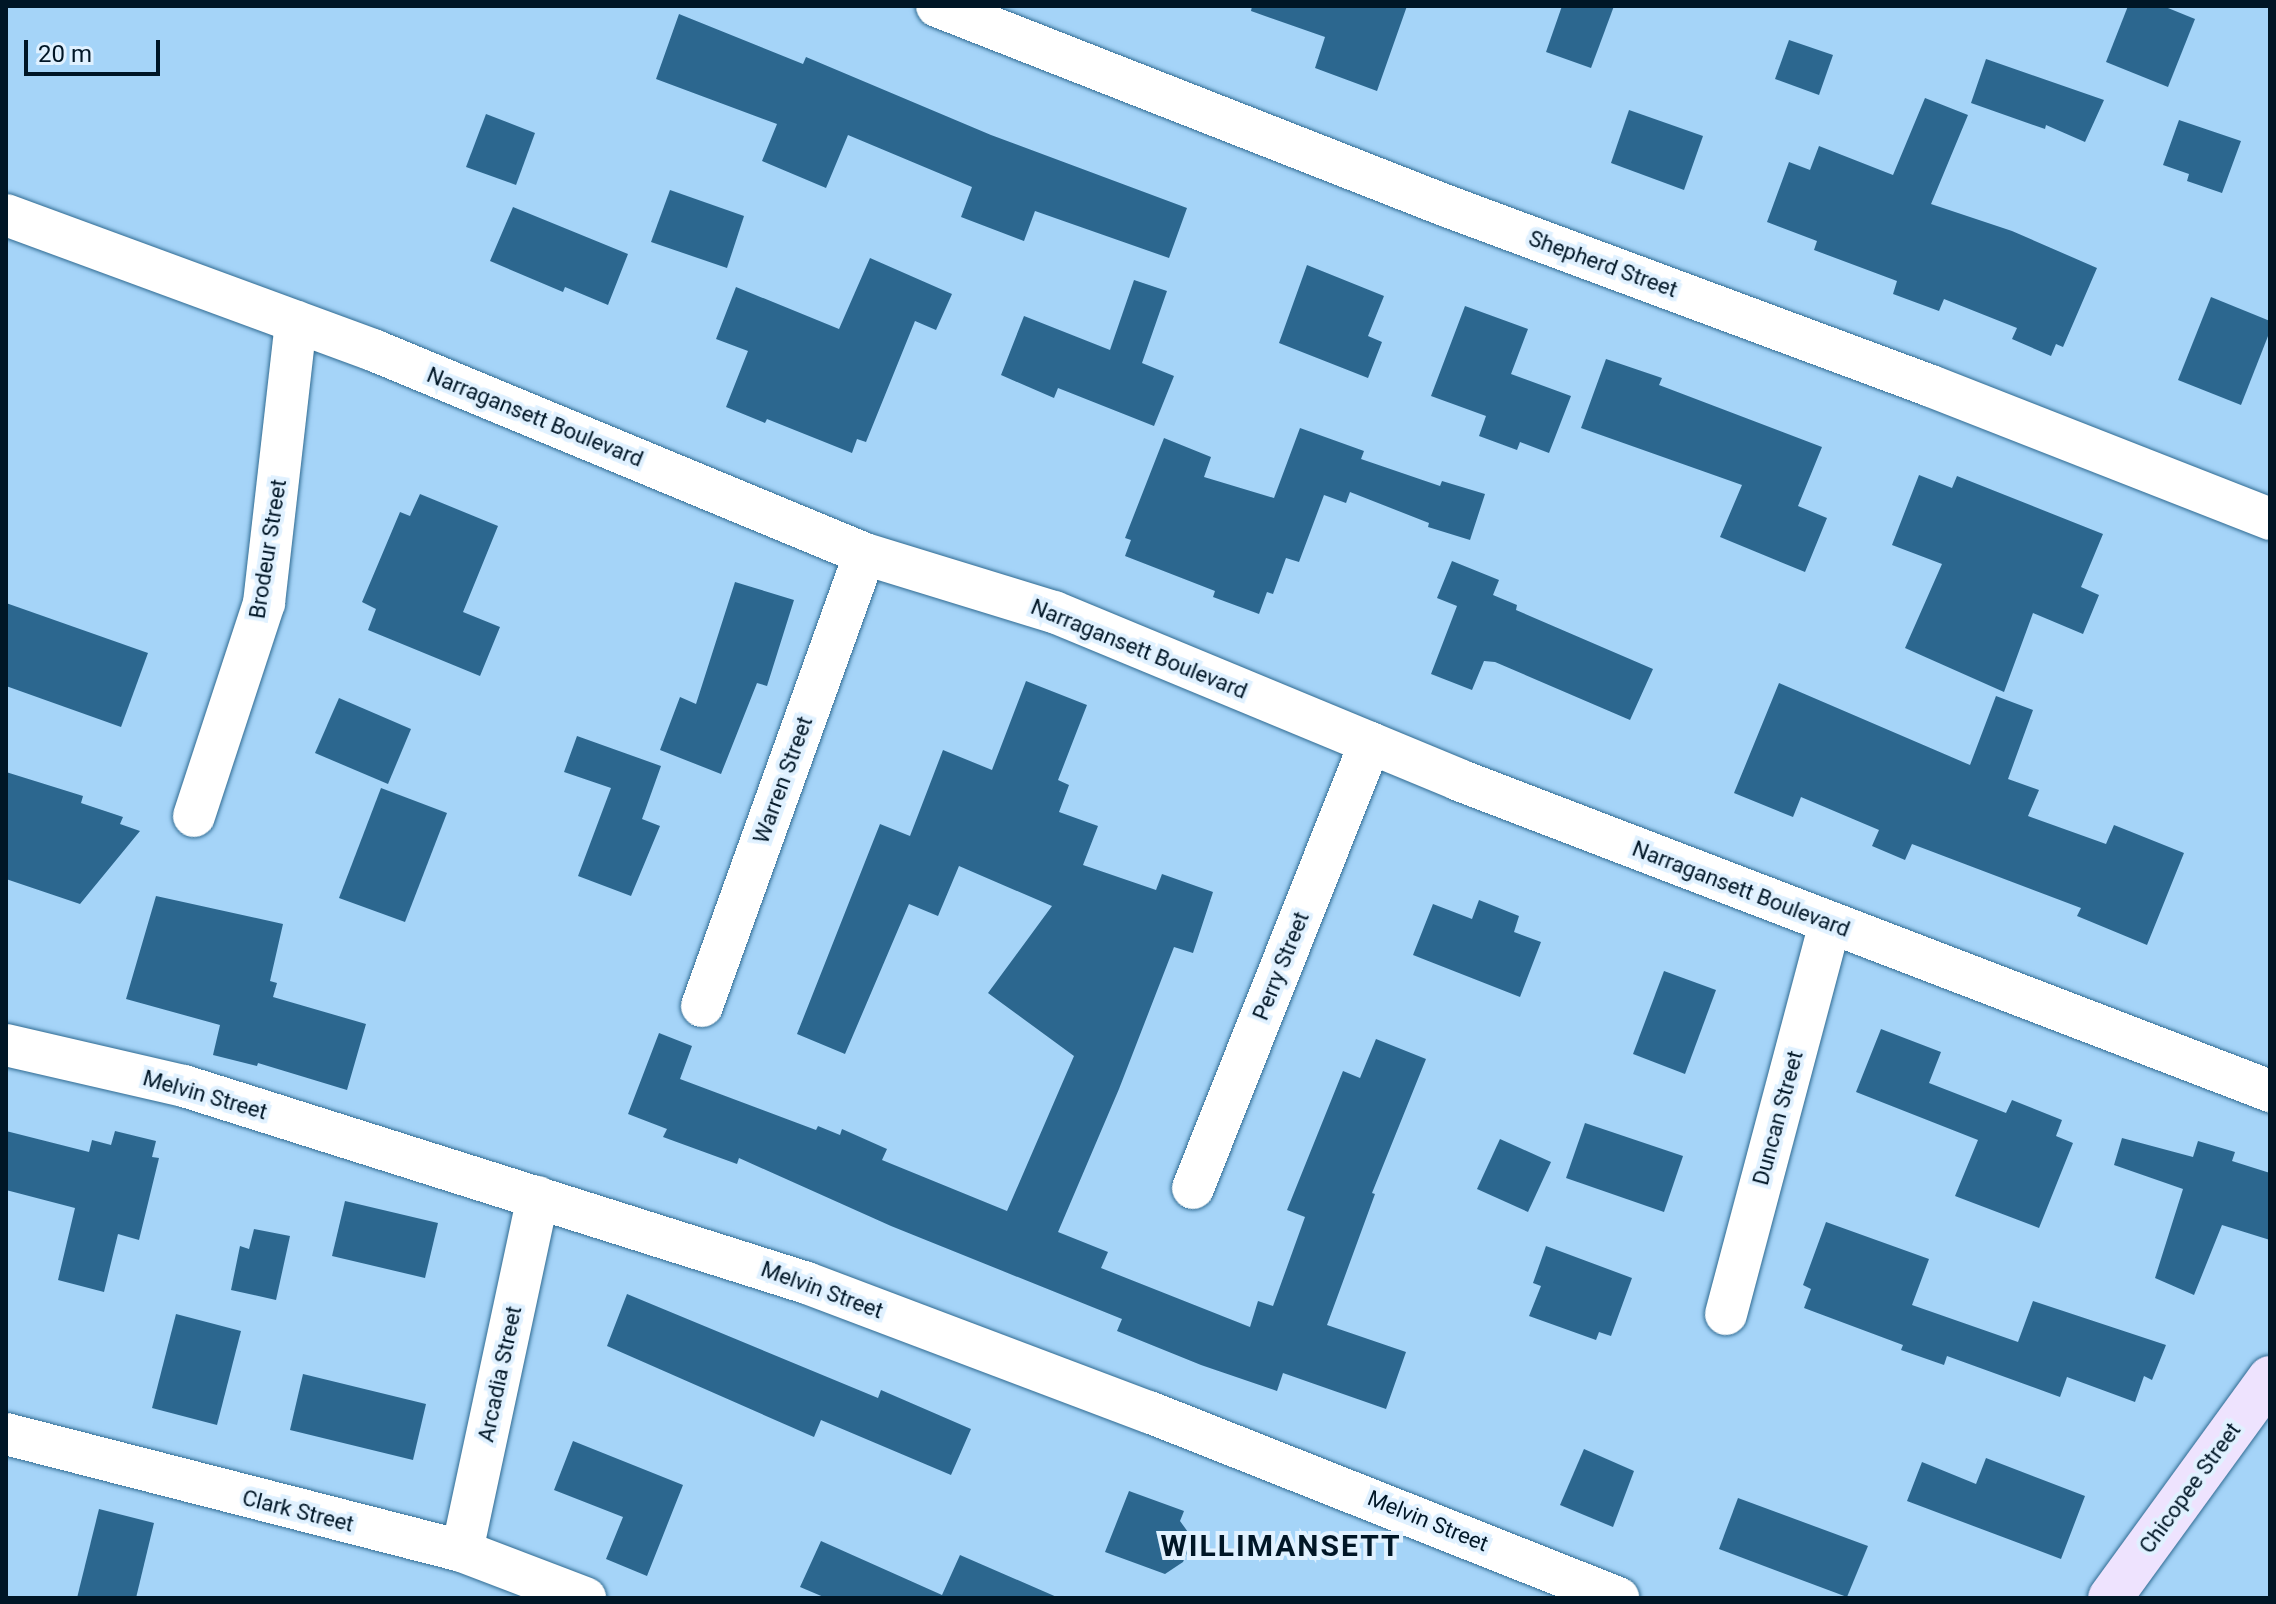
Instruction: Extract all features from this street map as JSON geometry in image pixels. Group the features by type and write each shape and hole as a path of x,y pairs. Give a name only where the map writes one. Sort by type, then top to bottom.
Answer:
{"main road":[{"name":"Chicopee Street","path":"2110,1598 2270,1378"}],"street":[{"name":"Shepherd Street","path":"937,6 1430,200 1931,386 2270,519"},
{"name":"Narragansett Boulevard","path":"6,215 296,322 865,554 1054,612 1370,743 2270,1091"},
{"name":"Brodeur Street","path":"194,816 264,603 296,322"},
{"name":"Warren Street","path":"702,1006 865,554"},
{"name":"Perry Street","path":"1193,1188 1370,743"},
{"name":"Duncan Street","path":"1726,1314 1830,923"},
{"name":"Melvin Street","path":"6,1045 184,1086 807,1283 1179,1423 1618,1598"},
{"name":"Arcadia Street","path":"462,1551 538,1197"},
{"name":"Clark Street","path":"6,1434 462,1551 585,1598"}],"building":[{"path":"1252,6 1407,6 1377,91 1315,68 1325,37 1251,11"},
{"path":"1562,6 1614,6 1591,68 1546,52"},
{"path":"2128,6 2163,6 2195,19 2168,87 2106,62"},
{"path":"679,14 803,64 806,57 991,135 1187,208 1169,258 1035,211 1024,241 961,217 972,187 848,135 826,188 762,161 777,124 656,79"},
{"path":"1789,40 1833,55 1819,95 1775,79"},
{"path":"1986,59 2104,100 2085,142 2046,125 2045,129 1971,103"},
{"path":"1925,98 1968,115 1931,204 2012,231 2097,268 2063,347 2056,344 2051,356 2012,339 2017,328 1944,299 1939,311 1893,294 1897,281 1814,250 1817,241 1767,222 1789,162 1810,170 1819,146 1893,175"},
{"path":"1629,110 1703,136 1684,190 1611,163"},
{"path":"486,114 535,133 516,185 466,167"},
{"path":"2179,120 2241,141 2222,193 2187,181 2189,174 2163,165"},
{"path":"670,190 744,216 727,268 651,242"},
{"path":"513,207 628,254 608,305 565,287 563,292 490,261"},
{"path":"870,258 952,294 936,330 915,321 866,442 857,439 852,453 767,419 765,423 726,407 748,351 716,339 736,287 839,329"},
{"path":"1307,265 1384,296 1368,336 1382,342 1368,378 1279,343"},
{"path":"1134,280 1167,291 1142,363 1174,376 1154,426 1058,388 1054,398 1001,375 1024,316 1110,350"},
{"path":"2211,297 2270,321 2270,331 2241,405 2178,380"},
{"path":"1465,306 1528,329 1511,374 1571,396 1549,453 1520,442 1517,450 1479,436 1486,416 1431,396"},
{"path":"1606,359 1662,378 1659,385 1822,447 1798,506 1827,518 1805,572 1720,537 1742,485 1581,428"},
{"path":"1300,428 1364,451 1361,459 1440,486 1442,481 1485,494 1470,540 1428,527 1429,523 1350,492 1346,503 1324,495 1299,562 1286,558 1273,594 1267,592 1259,614 1213,597 1215,591 1125,556 1131,540 1125,538 1164,438 1211,457 1204,477 1274,498"},
{"path":"1919,475 1952,488 1957,476 2103,534 2081,587 2099,595 2083,634 2033,613 2004,692 1905,648 1942,564 1892,545"},
{"path":"420,494 498,526 463,612 500,627 480,676 368,630 376,609 362,602 400,512 410,516"},
{"path":"1452,561 1499,580 1493,595 1517,605 1516,610 1653,669 1630,720 1495,662 1484,661 1472,690 1431,674 1457,606 1437,598"},
{"path":"735,582 794,600 767,686 757,683 721,774 660,750 680,697 696,704"},
{"path":"6,603 148,653 121,727 6,686"},
{"path":"1026,681 1087,705 1058,780 1069,785 1059,812 1098,826 1083,865 1156,890 1162,874 1213,892 1193,953 1174,947 1119,1089 1058,1232 1108,1252 1101,1268 1250,1327 1258,1301 1273,1306 1305,1217 1287,1210 1343,1071 1360,1078 1376,1039 1426,1059 1372,1193 1375,1194 1327,1325 1406,1352 1386,1409 1283,1373 1277,1391 1201,1365 1117,1331 1122,1319 891,1226 739,1158 737,1164 663,1137 667,1129 628,1114 659,1033 692,1046 680,1079 816,1130 818,1126 840,1135 842,1129 887,1149 882,1160 1007,1211 1074,1056 988,993 1052,906 959,866 938,916 909,904 845,1054 797,1034 880,824 910,836 943,750 992,770"},
{"path":"1779,683 1970,765 1996,696 2033,710 2008,779 2039,790 2028,816 2106,844 2114,825 2184,853 2147,945 2077,916 2081,908 1912,844 1905,860 1872,846 1879,830 1801,797 1793,817 1734,793"},
{"path":"339,698 411,729 388,784 315,753"},
{"path":"577,736 661,766 642,819 660,826 631,896 578,876 611,788 564,772"},
{"path":"6,772 83,796 81,803 123,817 120,824 140,831 80,904 6,879"},
{"path":"381,788 447,813 405,922 339,898"},
{"path":"156,896 283,924 270,981 277,983 273,997 366,1024 347,1090 258,1063 257,1066 213,1055 220,1025 126,999"},
{"path":"1479,900 1519,916 1514,932 1541,942 1520,997 1413,955 1433,904 1472,919"},
{"path":"1664,971 1716,990 1685,1074 1633,1054"},
{"path":"1881,1029 1941,1052 1929,1083 2006,1113 2012,1100 2062,1120 2056,1136 2073,1143 2039,1228 1955,1196 1978,1140 1856,1092"},
{"path":"1585,1123 1683,1156 1664,1212 1566,1178"},
{"path":"6,1131 89,1152 92,1140 111,1145 115,1131 156,1141 152,1157 159,1158 139,1240 118,1234 104,1292 58,1280 75,1208 6,1190"},
{"path":"2122,1138 2193,1157 2198,1141 2235,1152 2232,1161 2270,1173 2270,1240 2222,1225 2194,1295 2155,1278 2183,1189 2114,1165"},
{"path":"1500,1139 1551,1162 1528,1212 1477,1189"},
{"path":"345,1201 438,1223 425,1278 332,1256"},
{"path":"1826,1222 1929,1259 1912,1305 2018,1342 2033,1301 2166,1345 2152,1380 2144,1376 2135,1402 2067,1377 2060,1397 1947,1356 1944,1365 1901,1350 1903,1345 1804,1308 1811,1289 1803,1285"},
{"path":"254,1229 290,1236 276,1300 231,1290 240,1246 249,1249"},
{"path":"1546,1246 1632,1278 1611,1336 1599,1332 1596,1340 1529,1316 1541,1286 1533,1283"},
{"path":"627,1294 878,1398 881,1390 971,1429 951,1475 821,1420 814,1437 607,1346"},
{"path":"176,1314 241,1331 217,1425 152,1408"},
{"path":"303,1374 426,1404 413,1460 290,1430"},
{"path":"573,1441 683,1485 647,1576 606,1559 623,1517 554,1490"},
{"path":"1584,1449 1634,1471 1613,1527 1560,1505"},
{"path":"1986,1458 2085,1496 2061,1559 1907,1501 1922,1462 1976,1484"},
{"path":"1129,1491 1184,1511 1180,1521 1193,1539 1183,1562 1165,1574 1105,1552"},
{"path":"1738,1498 1868,1546 1847,1597 1719,1549"},
{"path":"99,1509 154,1523 136,1598 77,1598"},
{"path":"821,1541 942,1595 960,1555 1059,1598 826,1598 800,1587"}],"district":[{"name":"WILLIMANSETT","path":"1281,1546"}]}
